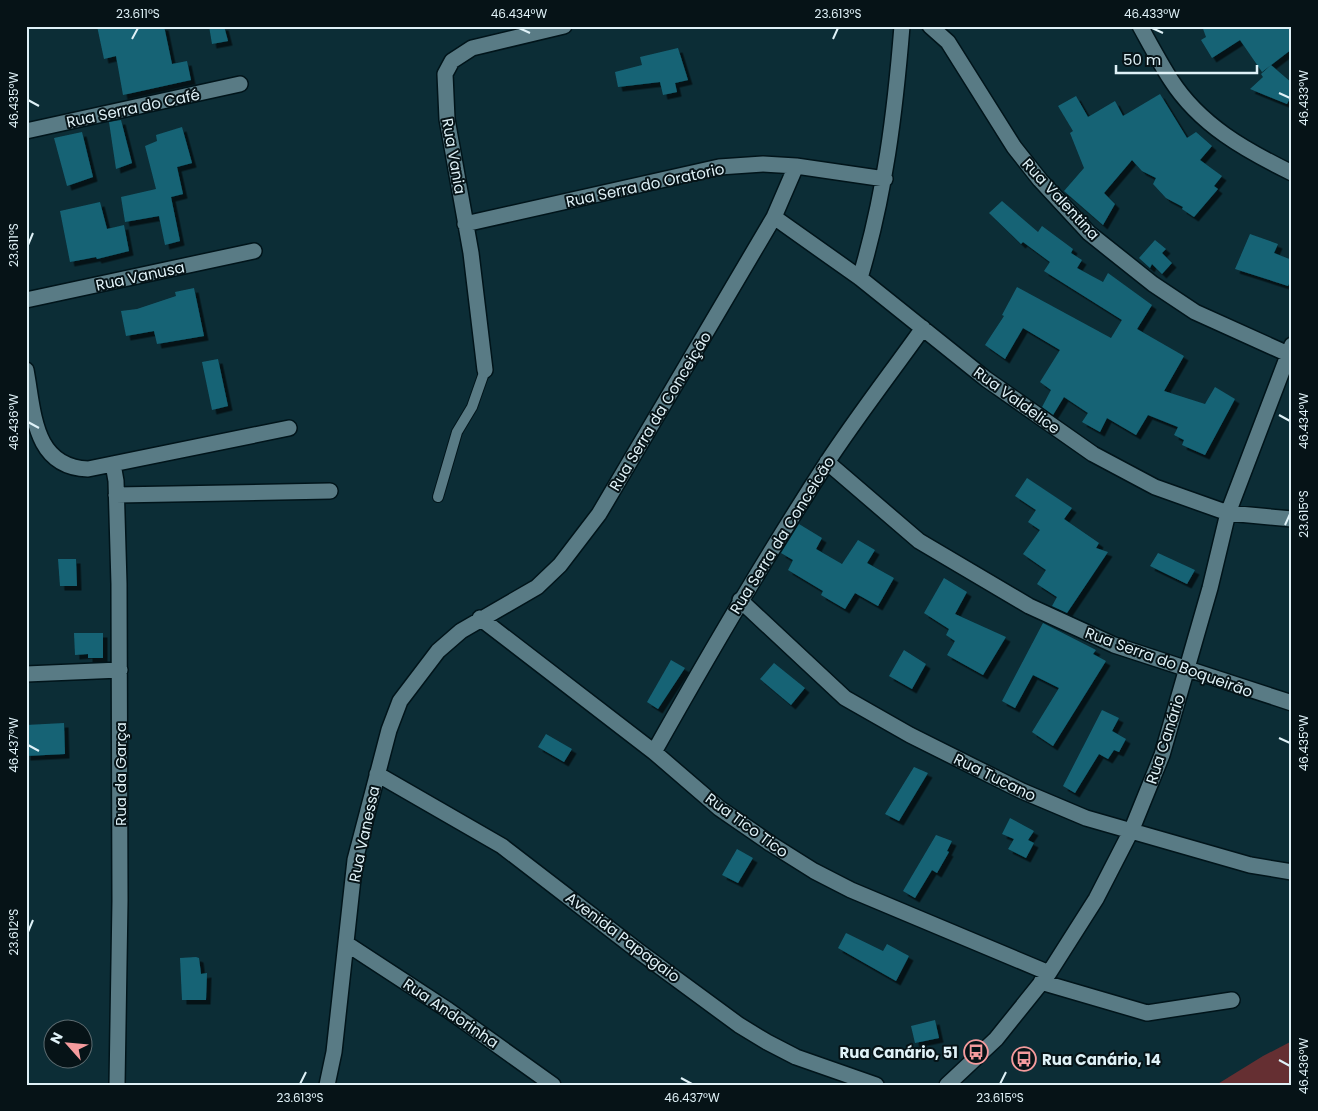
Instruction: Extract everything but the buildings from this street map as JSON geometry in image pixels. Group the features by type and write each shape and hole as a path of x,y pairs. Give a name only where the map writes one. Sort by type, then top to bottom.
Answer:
{"street":[{"name":"Rua Vania","path":"485,370 465,224 447,119 445,74 452,61 472,48 564,26"},
{"path":"860,278 874,230 885,179 902,26"},
{"name":"Rua Valentina","path":"930,26 948,42 1014,147 1040,180 1089,233 1153,284 1195,312 1290,350"},
{"path":"1140,26 1171,81 1208,123 1242,148 1292,173"},
{"name":"Rua Serra do Café","path":"26,131 240,84"},
{"name":"Rua Serra do Oratorio","path":"465,224 719,167 763,164 796,166 885,179"},
{"name":"Rua Serra da Conceição","path":"480,618 537,587 560,565 598,514 774,217 796,166"},
{"name":"Rua Valdelice","path":"774,217 860,278 1035,415 1093,454 1155,487 1228,513 1292,519"},
{"name":"Rua Vanusa","path":"26,300 254,251"},
{"name":"Rua Serra da Conceicão","path":"654,752 740,600 827,462 923,328"},
{"name":"Rua Canário","path":"947,1085 996,1039 1045,978 1096,899 1132,829 1162,755 1188,670 1228,513 1290,350"},
{"path":"26,370 38,433 44,447 65,464 77,468 88,469 289,428"},
{"name":"Rua Serra do Boqueirão","path":"827,462 919,541 974,576 1029,606 1114,645 1292,703"},
{"name":"Rua da Garça","path":"112,464 116,496 120,670 120,900 117,1085"},
{"path":"116,496 330,492"},
{"name":"Rua Tucano","path":"740,600 845,698 910,735 1022,791 1086,818 1132,829 1250,865 1292,872"},
{"name":"Rua Tico Tico","path":"480,618 654,752 719,808 814,871 851,890 1045,978 1147,1013 1232,1000"},
{"name":"Rua Vanessa","path":"328,1085 334,1052 347,944 355,860 389,730 400,701 438,652 461,631 480,618"},
{"path":"26,674 120,670"},
{"name":"Avenida Papagaio","path":"377,774 502,846 637,950 767,1042 796,1057 876,1085"},
{"name":"Rua Andorinha","path":"347,944 448,1010 553,1085"}],"lane":[{"path":"438,497 454,440 472,407 485,370"}],"shaded area":[{"path":"1292,1041 1292,1085 1216,1085 1263,1056"}],"place":[{"name":"Rua Canário, 51","path":"976,1052"},
{"name":"Rua Canário, 14","path":"1024,1059"}]}
